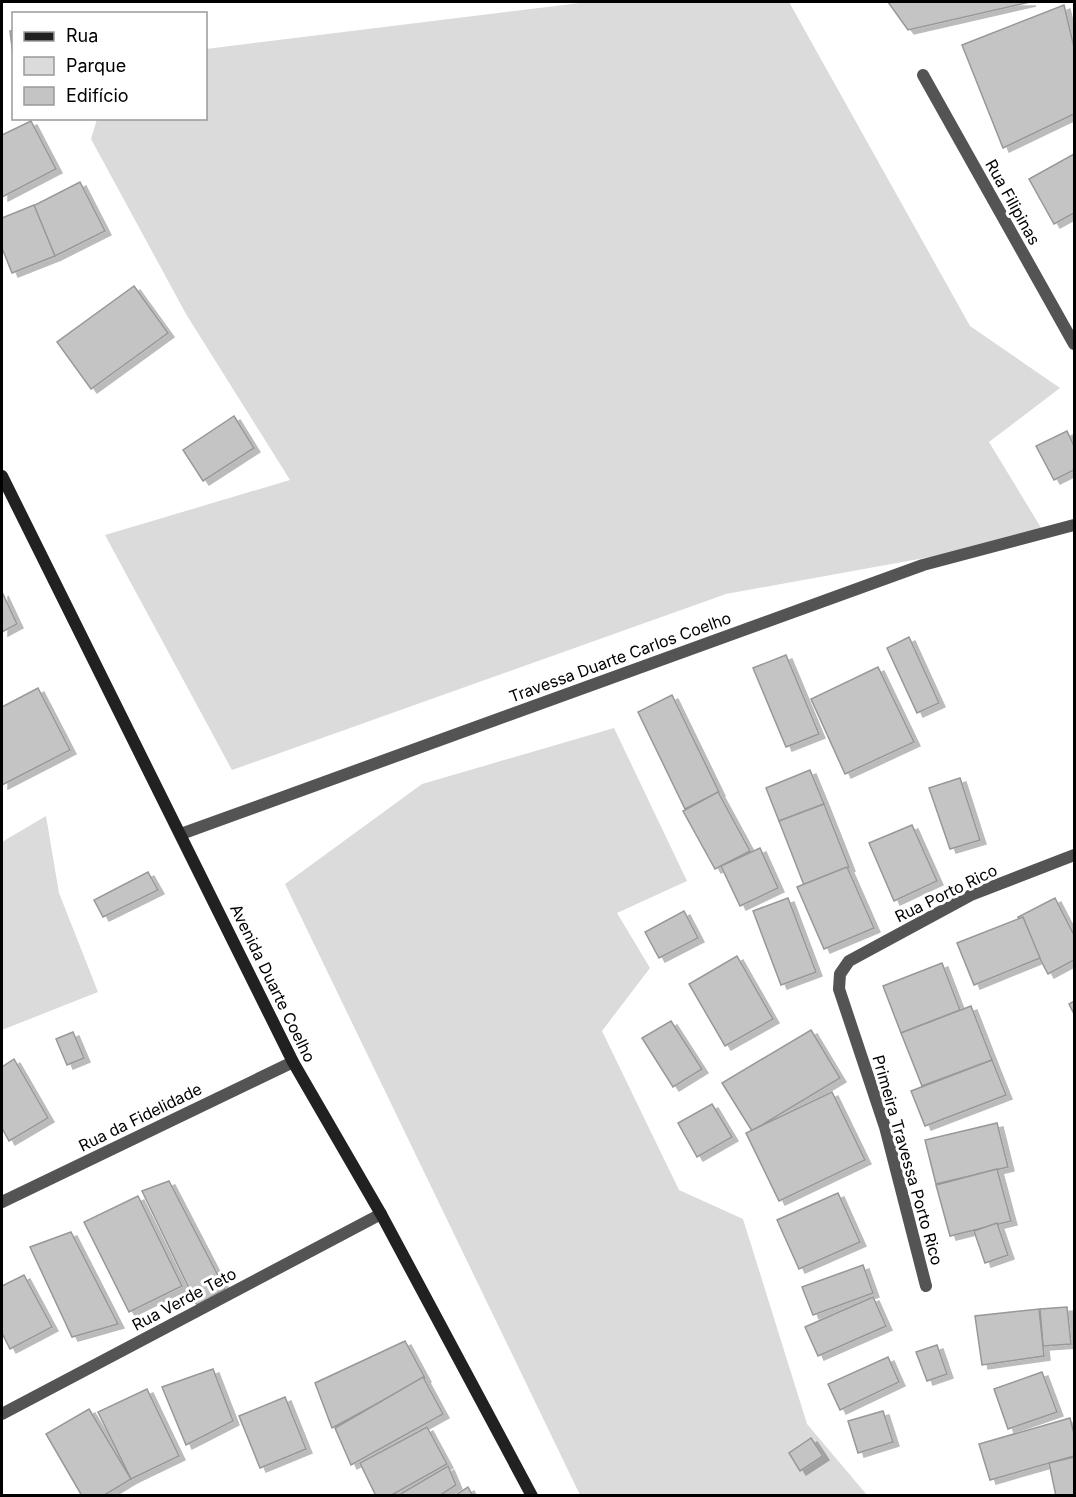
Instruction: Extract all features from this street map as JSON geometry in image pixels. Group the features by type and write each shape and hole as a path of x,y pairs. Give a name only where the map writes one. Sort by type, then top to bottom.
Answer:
{"main road":[{"name":"Avenida Duarte Coelho","path":"2,476 293,1062 381,1214 532,1496"}],"street":[{"name":"Rua Filipinas","path":"923,75 1074,345"},
{"name":"Travessa Duarte Carlos Coelho","path":"181,834 923,565 1074,525"},
{"name":"Rua Porto Rico","path":"840,974 849,961 971,895 1074,855"},
{"name":"Primeira Travessa Porto Rico","path":"840,974 839,989 885,1127 926,1286"},
{"name":"Rua da Fidelidade","path":"2,1202 293,1062"},
{"name":"Rua Verde Teto","path":"2,1414 381,1214"}],"green space":[{"path":"588,2 789,2 970,326 1060,388 989,442 1046,536 726,594 232,770 105,535 290,480 186,314 91,139 97,120 207,120 207,49"},
{"path":"614,728 687,881 617,913 650,968 602,1031 679,1190 743,1219 807,1424 867,1495 580,1495 285,884 422,784"},
{"path":"46,816 59,893 98,992 2,1030 2,842"}],"building":[{"path":"888,2 1030,2 908,30"},
{"path":"1064,5 1074,47 1074,114 1003,148 962,45"},
{"path":"31,121 56,169 2,197 2,135"},
{"path":"1074,154 1074,213 1054,224 1029,179"},
{"path":"80,182 105,231 55,256 31,207"},
{"path":"34,205 55,256 12,273 2,248 2,218"},
{"path":"134,286 168,333 91,389 57,342"},
{"path":"234,416 254,448 203,481 183,450"},
{"path":"1067,431 1074,446 1074,470 1054,480 1036,446"},
{"path":"2,592 17,624 2,632"},
{"path":"909,637 939,703 917,713 887,648"},
{"path":"786,655 819,734 786,747 753,668"},
{"path":"878,667 914,742 845,774 811,699"},
{"path":"38,688 70,750 2,785 2,707"},
{"path":"672,695 719,792 685,809 638,712"},
{"path":"810,770 824,804 779,821 766,788"},
{"path":"960,778 980,840 950,849 929,788"},
{"path":"718,792 750,851 715,869 683,811"},
{"path":"824,804 849,867 804,885 779,821"},
{"path":"912,825 937,881 894,901 869,843"},
{"path":"760,848 778,888 740,906 721,866"},
{"path":"847,867 874,928 824,949 797,887"},
{"path":"148,872 158,890 103,917 94,900"},
{"path":"788,898 816,972 781,985 753,911"},
{"path":"1055,898 1074,935 1074,960 1048,974 1018,917"},
{"path":"684,911 698,938 659,958 645,932"},
{"path":"1023,917 1040,958 974,985 957,943"},
{"path":"737,956 773,1019 725,1046 689,984"},
{"path":"942,963 960,1010 901,1033 883,986"},
{"path":"1074,1001 1074,1014 1069,1004"},
{"path":"971,1006 992,1060 922,1086 901,1033"},
{"path":"671,1021 702,1069 673,1087 642,1038"},
{"path":"811,1030 840,1078 752,1131 722,1083"},
{"path":"73,1032 84,1058 67,1065 56,1039"},
{"path":"14,1059 48,1118 9,1141 2,1128 2,1067"},
{"path":"992,1060 1006,1095 925,1126 911,1091"},
{"path":"832,1092 865,1160 779,1201 746,1133"},
{"path":"712,1104 732,1137 697,1157 678,1123"},
{"path":"997,1123 1008,1167 936,1184 925,1140"},
{"path":"997,1169 1011,1221 950,1236 936,1185"},
{"path":"169,1181 225,1289 197,1305 142,1191"},
{"path":"838,1193 860,1242 799,1269 777,1220"},
{"path":"138,1196 182,1286 129,1312 84,1222"},
{"path":"997,1223 1008,1255 985,1263 974,1231"},
{"path":"71,1232 118,1324 72,1337 30,1247"},
{"path":"863,1265 873,1293 813,1315 802,1287"},
{"path":"24,1275 52,1327 10,1349 2,1333 2,1286"},
{"path":"873,1297 886,1326 818,1356 805,1327"},
{"path":"1067,1307 1071,1344 1043,1346 1040,1309"},
{"path":"1039,1309 1044,1356 982,1365 975,1316"},
{"path":"405,1341 425,1378 332,1428 315,1383"},
{"path":"937,1345 947,1374 927,1381 916,1352"},
{"path":"888,1357 899,1382 840,1410 828,1384"},
{"path":"213,1369 233,1421 186,1445 162,1387"},
{"path":"1042,1372 1057,1412 1008,1429 994,1389"},
{"path":"423,1377 443,1414 351,1465 335,1428"},
{"path":"147,1389 179,1456 131,1479 98,1412"},
{"path":"285,1397 306,1449 260,1468 239,1416"},
{"path":"89,1409 131,1479 103,1496 82,1496 46,1434"},
{"path":"883,1411 893,1442 858,1453 848,1421"},
{"path":"1070,1418 1074,1434 1074,1456 990,1480 979,1444"},
{"path":"427,1427 447,1464 390,1496 376,1496 360,1463"},
{"path":"811,1438 823,1456 800,1471 789,1453"},
{"path":"1074,1457 1074,1496 1056,1496 1049,1463"},
{"path":"448,1466 456,1485 439,1496 397,1496"},
{"path":"468,1487 473,1496 454,1496"}]}
